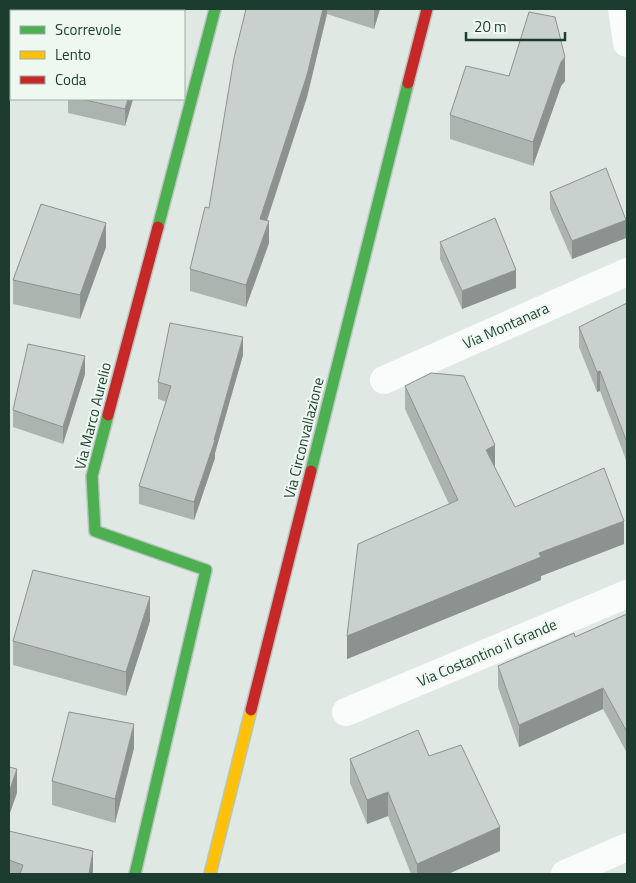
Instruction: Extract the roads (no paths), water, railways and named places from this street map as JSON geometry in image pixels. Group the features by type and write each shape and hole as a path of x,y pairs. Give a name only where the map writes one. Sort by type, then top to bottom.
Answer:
{"street":[{"name":"Via Marco Aurelio","path":"135,874 206,570 95,531 92,476 215,9"},
{"name":"Via Circonvallazione","path":"210,874 427,9"},
{"path":"622,9 627,43"},
{"name":"Via Montanara","path":"384,380 627,272"},
{"name":"Via Costantino il Grande","path":"346,712 627,594"},
{"path":"565,874 627,847"}]}
